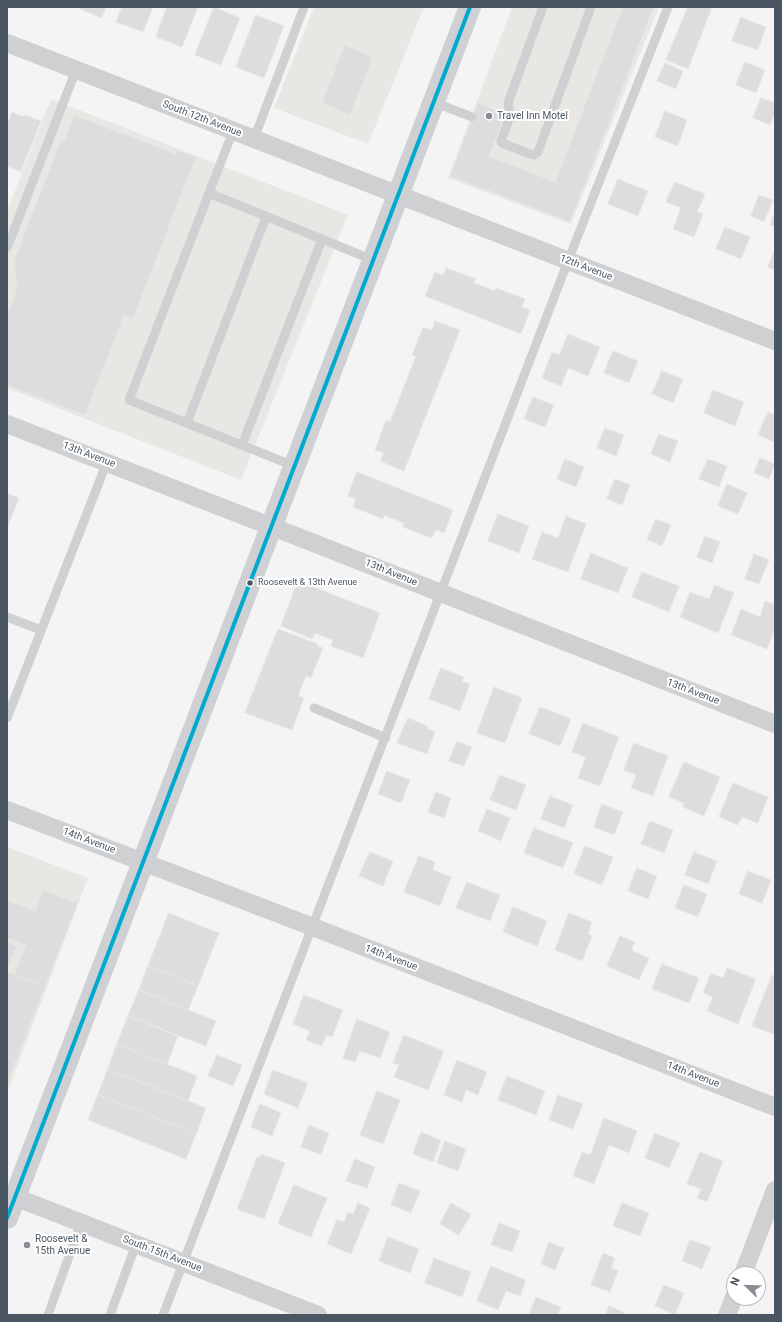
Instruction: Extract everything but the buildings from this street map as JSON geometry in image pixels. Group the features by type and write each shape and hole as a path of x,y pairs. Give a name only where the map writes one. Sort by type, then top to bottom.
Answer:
{"main road":[{"path":"7,1218 11,1195 143,862 470,7"}],"street":[{"name":"South 12th Avenue","path":"7,43 398,195"},
{"name":"12th Avenue","path":"398,195 775,341"},
{"name":"13th Avenue","path":"7,424 272,526 775,724"},
{"name":"14th Avenue","path":"7,810 313,927 775,1107"},
{"path":"746,1266 775,1190"},
{"name":"South 15th Avenue","path":"11,1195 318,1315"}],"lane":[{"path":"254,139 304,7"},
{"path":"543,7 508,103 510,117 502,128 501,137 502,143 534,155 538,152 591,7"},
{"path":"163,1315 386,738 568,261 668,7"},
{"path":"7,248 76,70"},
{"path":"433,102 472,117"},
{"path":"233,131 129,400 294,466"},
{"path":"209,193 373,260"},
{"path":"187,423 266,216"},
{"path":"242,445 322,239"},
{"path":"7,718 107,462"},
{"path":"7,617 42,630"},
{"path":"314,708 386,738"},
{"path":"48,1315 81,1222"},
{"path":"110,1315 136,1244"}],"shaded area":[{"path":"314,7 424,7 368,144 274,108"},
{"path":"512,7 659,7 571,224 448,178"},
{"path":"51,99 348,215 241,480 7,388 7,211"},
{"path":"7,847 88,878 7,1093"}],"transit line":[{"path":"7,1218 470,7"}],"place":[{"name":"Travel Inn Motel","path":"489,116"},
{"name":"Roosevelt & 13th Avenue","path":"250,583"},
{"name":"Roosevelt & 15th Avenue","path":"27,1245"}]}
